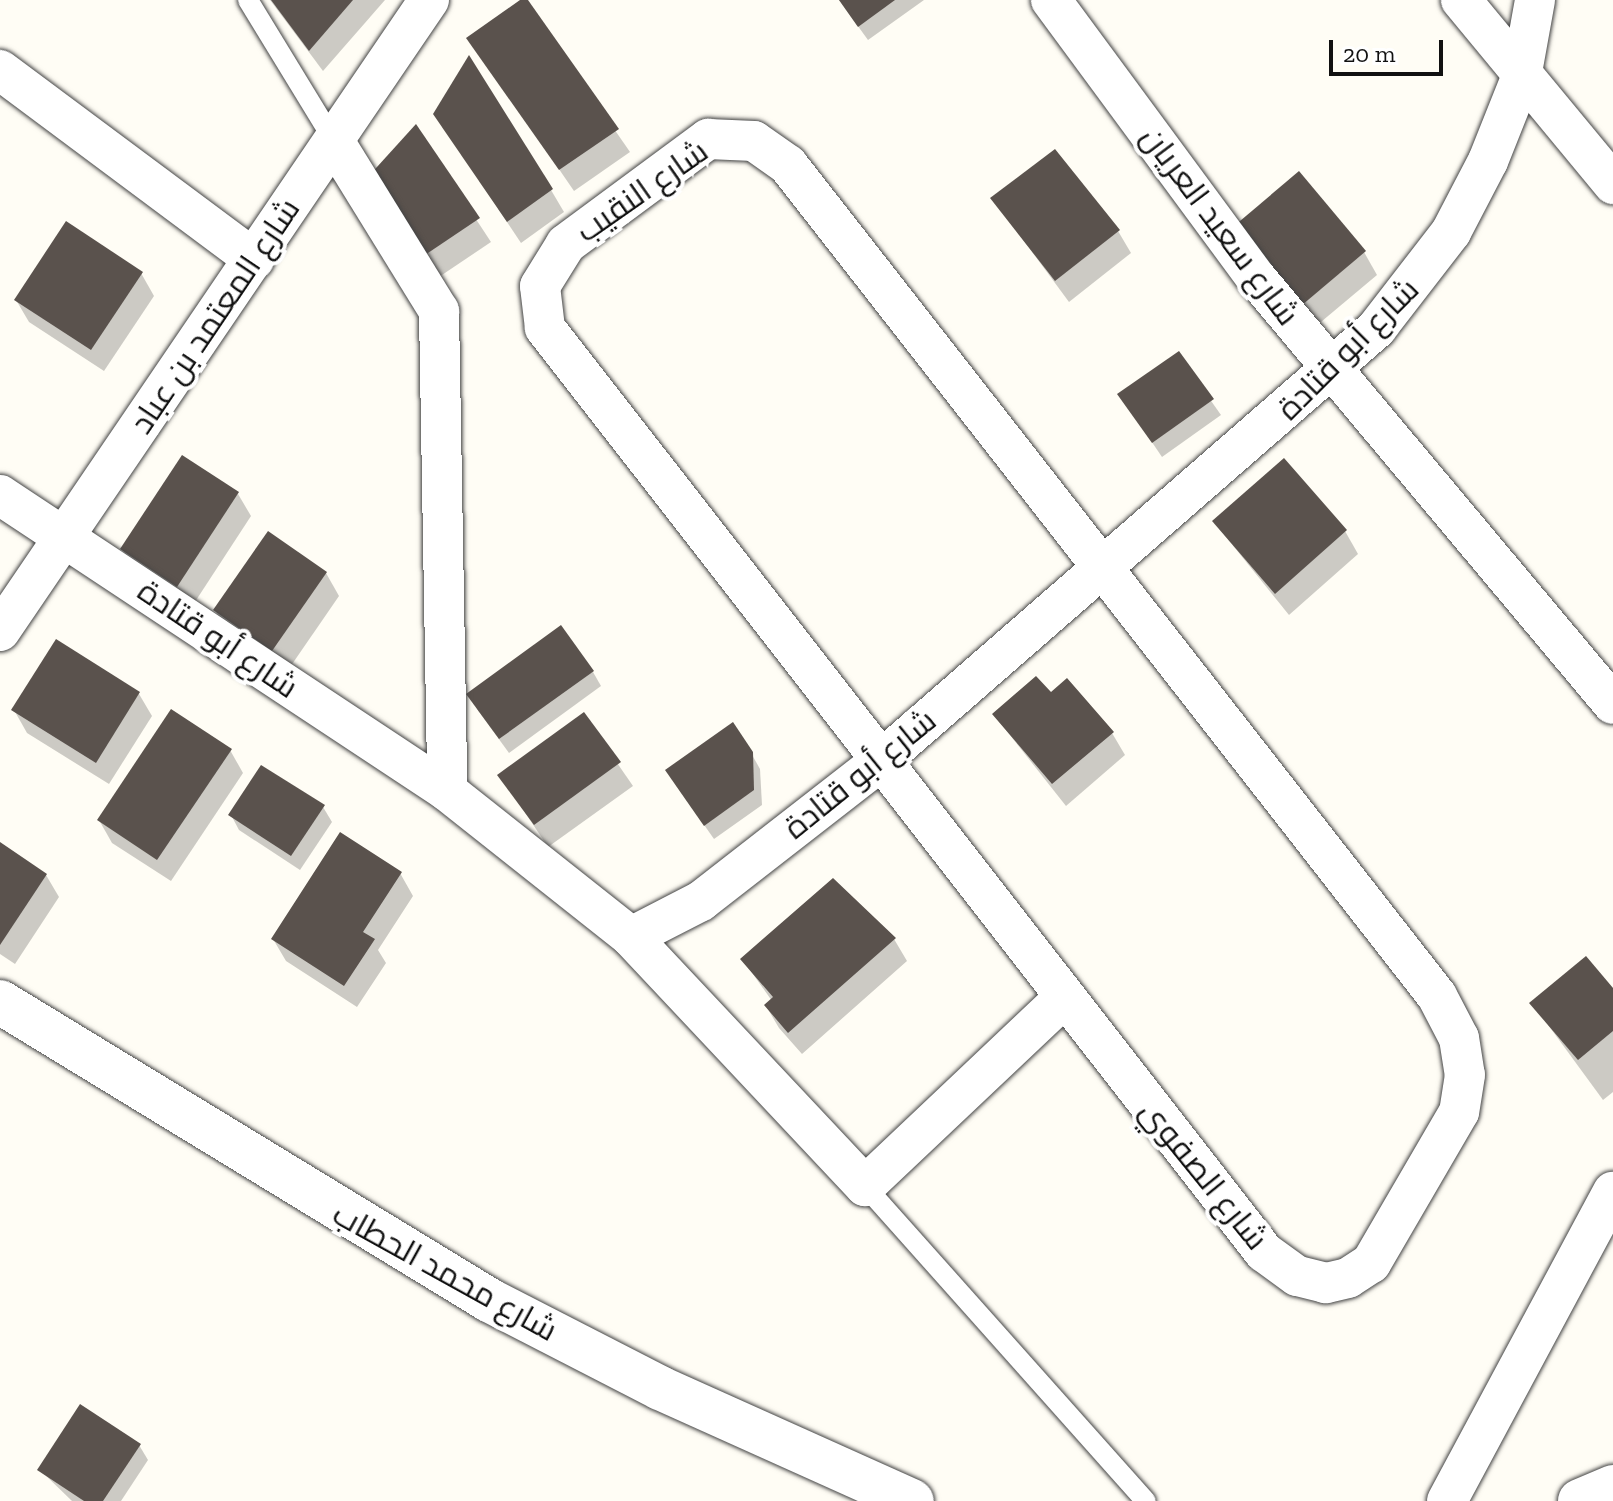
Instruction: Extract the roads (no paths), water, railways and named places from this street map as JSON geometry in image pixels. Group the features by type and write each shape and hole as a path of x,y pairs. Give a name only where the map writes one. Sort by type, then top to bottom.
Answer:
{"street":[{"name":"شارع المعتمد بن عباد","path":"0,631 429,0"},
{"name":"شارع سعيد العريان","path":"1051,0 1333,372 1613,704"},
{"path":"1461,0 1521,78 1613,184"},
{"name":"شارع أبو قتادة","path":"0,495 447,791 631,937 701,901 878,763 1333,372 1451,232 1521,78 1535,0"},
{"path":"0,70 254,259"},
{"name":"شارع النقيب","path":"878,763 545,328 540,286 566,244 708,139 754,141 788,165 1104,571"},
{"path":"334,141 439,311 447,791"},
{"name":"شارع الصفوي","path":"878,763 1264,1252 1297,1276 1326,1283 1371,1263 1459,1112 1465,1075 1459,1038 1437,996 1104,571"},
{"path":"631,937 865,1186 1063,999"},
{"name":"شارع محمد الحطاب","path":"0,1002 489,1300 673,1395 912,1501"},
{"path":"1447,1501 1613,1192"},
{"path":"1580,1501 1613,1487"}],"lane":[{"path":"248,0 334,141"},
{"path":"865,1186 1146,1501"}]}
